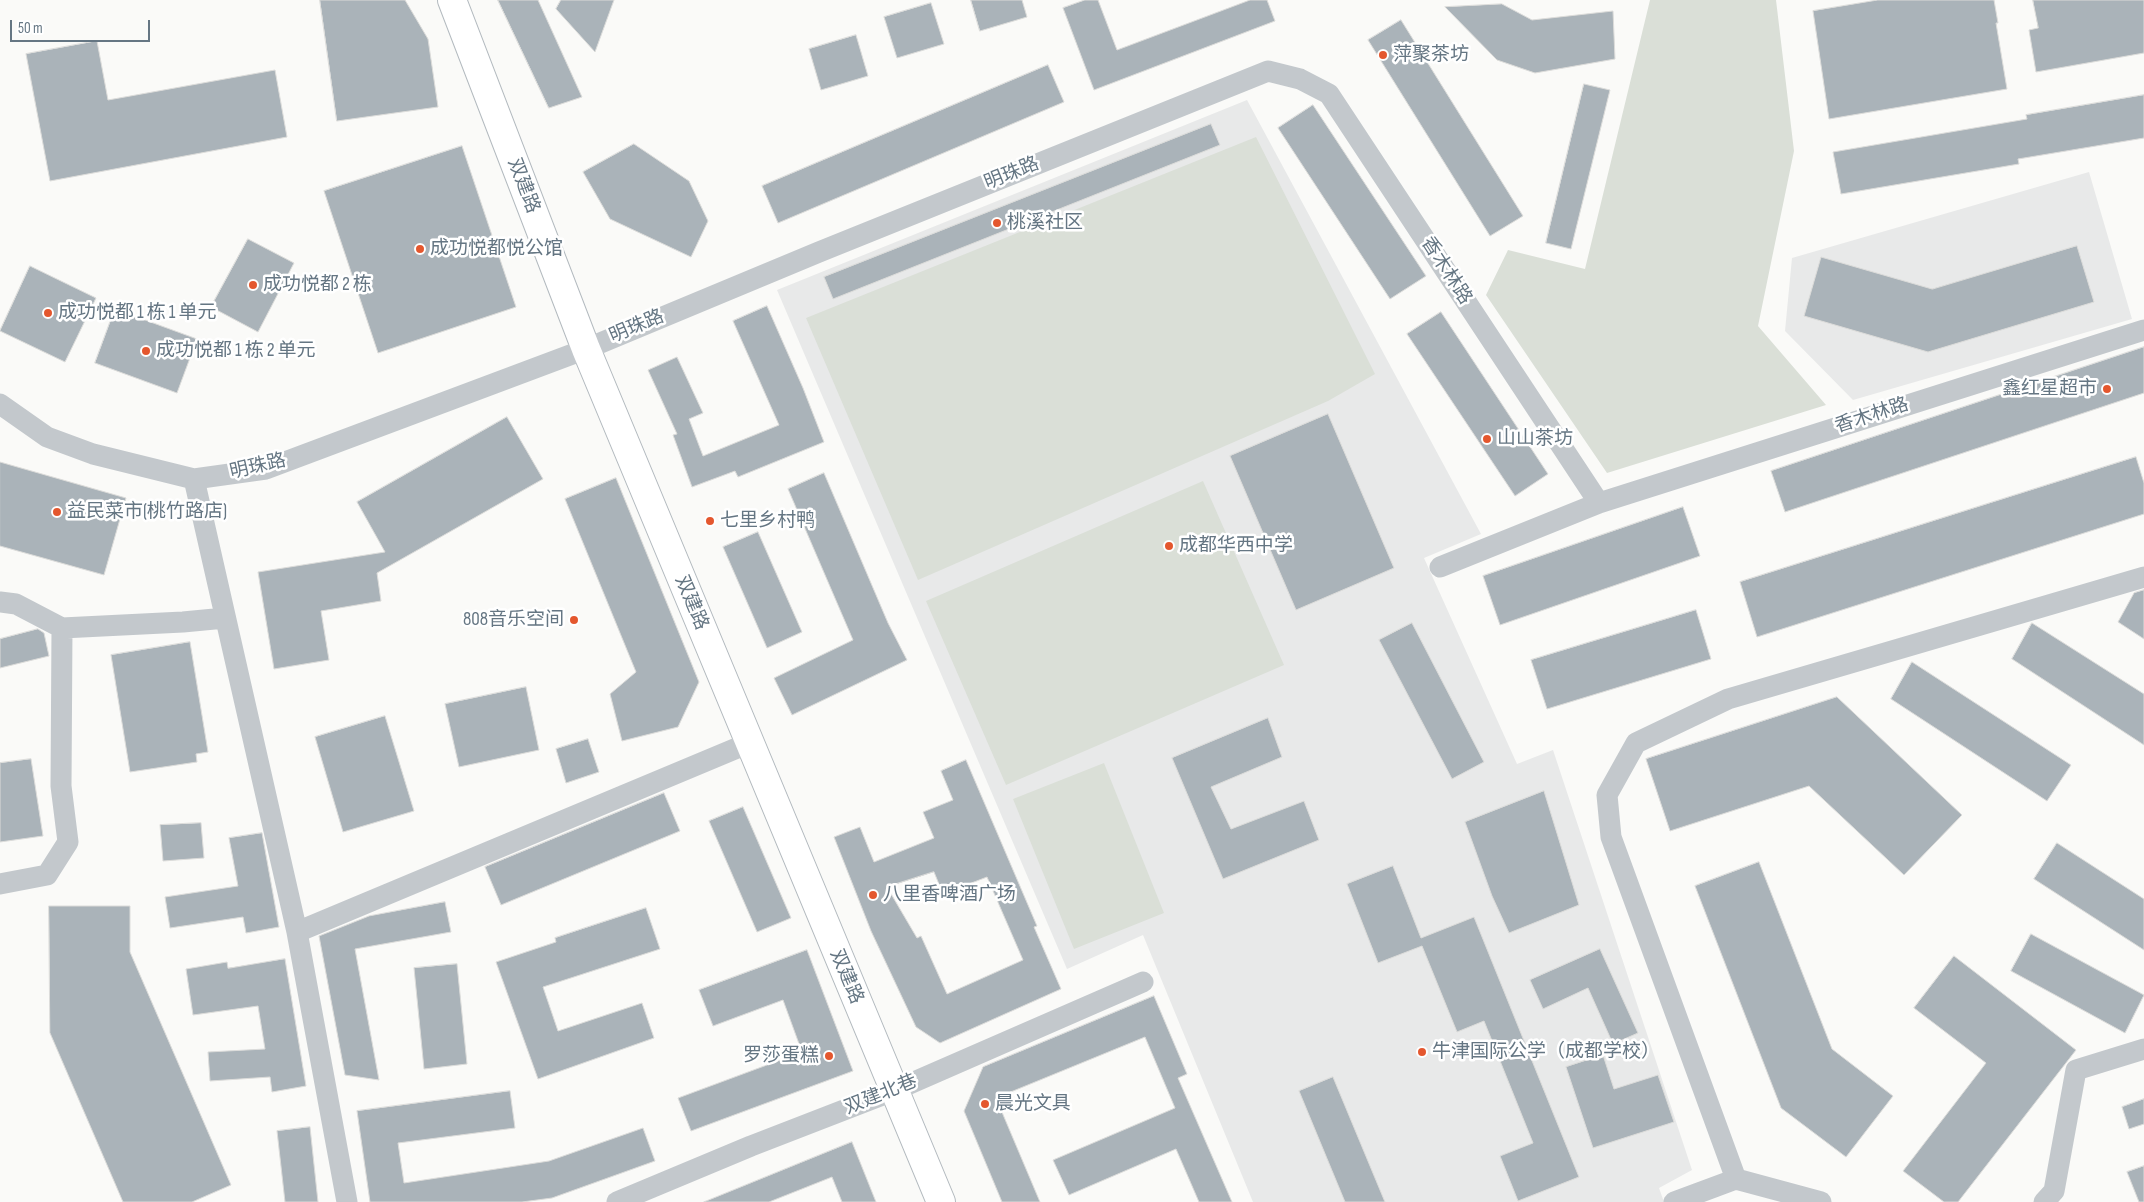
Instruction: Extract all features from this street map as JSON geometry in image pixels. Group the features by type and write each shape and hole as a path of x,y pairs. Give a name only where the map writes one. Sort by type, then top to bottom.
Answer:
{"street":[{"name":"双建路","path":"452,0 586,349 893,1091 941,1202"},
{"name":"明珠路","path":"0,404 47,437 93,454 194,479 266,469 586,349 819,252 1268,71"},
{"name":"香木林路","path":"1268,71 1300,78 1329,94 1599,503"},
{"name":"香木林路","path":"1440,567 1599,503 2144,330"},
{"path":"194,479 297,932 347,1202"},
{"path":"1736,1179 1611,837 1607,794 1636,743 1728,699 2144,577"},
{"path":"0,602 16,604 62,628 226,618"},
{"path":"0,884 47,875 68,842 61,786 62,628"},
{"path":"297,932 749,742"},
{"name":"双建北巷","path":"617,1202 751,1146 893,1091 1143,982"},
{"path":"2044,1202 2054,1192 2076,1070 2144,1049"},
{"path":"1674,1202 1736,1179 1821,1202"}],"shaded area":[{"path":"1650,0 1776,0 1794,151 1758,326 1826,405 1607,473 1486,295 1508,250 1585,269"},
{"name":"成都华西中学","path":"1247,100 1481,534 1424,558 1517,764 1553,750 1692,1170 1659,1188 1664,1202 1253,1202 1143,935 1067,969 777,290"},
{"path":"1256,137 1375,374 1328,401 918,580 806,318"},
{"path":"2089,172 2132,319 1853,400 1785,331 1792,258"},
{"path":"1203,481 1284,665 1006,785 926,601"},
{"path":"1104,763 1164,913 1074,949 1013,799"}],"building":[{"path":"320,0 405,0 428,39 438,107 337,121"},
{"path":"498,0 538,0 582,97 549,108"},
{"path":"561,0 614,0 595,52 556,9"},
{"path":"971,0 1022,0 1027,17 980,31"},
{"path":"1085,0 1098,0 1117,50 1250,0 1267,0 1275,21 1094,90 1063,8"},
{"path":"1878,0 1994,0 2007,89 1829,119 1813,11"},
{"path":"2033,0 2144,0 2144,53 2036,72 2029,30 2038,28"},
{"path":"931,3 944,44 897,58 884,17"},
{"path":"1502,4 1532,20 1613,11 1615,59 1535,73 1497,60 1445,7"},
{"path":"1401,20 1523,216 1490,236 1368,40"},
{"path":"856,35 868,76 821,90 809,49"},
{"path":"97,41 108,100 275,70 287,137 50,181 26,54"},
{"path":"1048,65 1064,102 778,223 762,186"},
{"path":"1584,84 1610,90 1571,249 1546,243"},
{"path":"2144,95 2144,138 2018,159 2019,164 1841,194 1833,152 2027,119 2026,115"},
{"path":"1313,105 1426,276 1390,299 1278,128"},
{"path":"1211,124 1220,145 833,299 824,277"},
{"path":"634,144 689,181 708,221 691,257 610,219 583,172"},
{"name":"成功悦都悦公馆","path":"462,146 516,307 378,353 324,191"},
{"name":"成功悦都 2 栋","path":"248,239 294,263 258,332 211,307"},
{"path":"2077,246 2094,302 1928,352 1804,316 1821,257 1932,289"},
{"name":"成功悦都 1 栋 1 单元","path":"30,266 96,298 65,362 0,331"},
{"path":"767,306 803,388 824,442 738,477 735,471 692,487 673,435 677,434 648,370 677,357 703,413 689,419 703,456 779,425 733,321"},
{"name":"成功悦都 1 栋 2 单元","path":"115,309 197,339 177,393 95,363"},
{"path":"1441,312 1548,474 1515,496 1407,334"},
{"path":"2144,347 2144,393 1785,512 1771,471"},
{"path":"1328,414 1394,568 1296,610 1230,456"},
{"path":"507,417 543,479 377,573 381,601 321,611 329,660 274,669 258,572 385,552 357,502"},
{"path":"2136,457 2144,483 2144,514 1757,637 1740,582"},
{"path":"0,462 126,498 104,575 0,546"},
{"path":"824,473 888,623 907,660 792,715 774,678 853,640 788,489"},
{"path":"616,478 699,682 678,727 622,741 610,694 636,672 565,499"},
{"path":"1683,507 1700,556 1500,625 1483,576"},
{"path":"758,532 802,632 767,648 723,547"},
{"path":"2144,590 2144,639 2118,622 2134,593"},
{"path":"1696,610 1711,659 1547,709 1531,660"},
{"path":"1412,623 1484,762 1452,779 1379,640"},
{"path":"2032,623 2144,694 2144,745 2012,659"},
{"path":"38,629 44,633 49,656 0,668 0,639"},
{"path":"190,642 208,752 196,754 197,762 130,772 111,655"},
{"path":"1912,662 2071,765 2047,801 1891,699"},
{"path":"526,687 539,750 459,767 445,704"},
{"path":"1837,697 1962,815 1904,875 1809,786 1670,831 1646,759"},
{"path":"385,716 414,811 343,832 315,737"},
{"path":"1268,718 1282,757 1211,787 1231,829 1304,801 1319,840 1223,879 1172,758"},
{"path":"588,739 599,772 566,783 556,749"},
{"path":"31,759 43,836 0,842 0,763"},
{"path":"966,760 1037,926 1034,927 1061,989 940,1043 916,1027 871,931 834,837 860,827 874,862 934,838 923,812 953,800 941,771","holes":["934,872 943,894 987,877 1023,960 947,994 921,936 917,938 887,887"]},
{"path":"1544,791 1579,905 1509,933 1492,896 1465,822"},
{"path":"664,793 680,831 501,905 485,867"},
{"path":"743,807 791,918 757,932 709,821"},
{"path":"201,823 204,858 163,861 160,825"},
{"path":"262,833 279,927 246,933 243,917 170,928 165,897 238,886 229,838"},
{"path":"2057,843 2144,899 2144,950 2034,879"},
{"path":"1759,862 1832,1049 1893,1096 1846,1157 1781,1108 1695,886"},
{"path":"1393,866 1421,938 1474,917 1579,1177 1518,1201 1500,1156 1533,1143 1484,1021 1457,1032 1422,946 1378,963 1347,884"},
{"path":"445,902 451,932 355,949 379,1080 345,1075 319,936 369,916"},
{"path":"49,906 130,906 130,952 231,1185 192,1202 123,1202 50,1033"},
{"path":"646,908 660,949 543,987 558,1031 642,1003 654,1038 538,1079 496,962 556,942 555,938"},
{"path":"2031,934 2144,995 2125,1033 2011,971"},
{"path":"1600,949 1638,1033 1613,1044 1588,988 1543,1009 1530,980"},
{"path":"807,950 853,1071 691,1131 678,1098 802,1052 783,1000 713,1026 699,990"},
{"path":"1954,956 2076,1050 1958,1202 1944,1202 1903,1171 1986,1063 1914,1008"},
{"path":"285,959 306,1086 272,1092 270,1077 210,1081 208,1052 265,1049 258,1006 193,1015 186,969 227,962 228,968"},
{"path":"457,964 467,1064 424,1069 414,968"},
{"path":"1154,996 1187,1074 1178,1078 1232,1202 1199,1202 1176,1149 1069,1195 1053,1160 1175,1108 1145,1037 996,1098 1040,1202 1002,1202 964,1111 983,1067"},
{"path":"1603,1055 1614,1089 1658,1075 1674,1122 1593,1148 1566,1067"},
{"path":"1333,1077 1385,1202 1345,1202 1299,1091"},
{"path":"510,1091 515,1128 398,1143 404,1183 549,1161 643,1128 655,1161 552,1198 522,1202 370,1202 357,1111"},
{"path":"2144,1099 2144,1124 2129,1129 2122,1107"},
{"path":"310,1127 318,1202 285,1202 277,1131"},
{"path":"852,1142 876,1202 842,1202 832,1177 769,1202 704,1202"},
{"path":"2144,1166 2144,1202 2139,1202 2127,1172"}],"place":[{"name":"萍聚茶坊","path":"1383,55"},
{"name":"桃溪社区","path":"997,223"},
{"name":"成功悦都悦公馆","path":"420,249"},
{"name":"成功悦都 2 栋","path":"253,285"},
{"name":"成功悦都 1 栋 1 单元","path":"48,313"},
{"name":"成功悦都 1 栋 2 单元","path":"146,351"},
{"name":"鑫红星超市","path":"2107,389"},
{"name":"山山茶坊","path":"1487,439"},
{"name":"益民菜市(桃竹路店)","path":"57,512"},
{"name":"七里乡村鸭","path":"710,521"},
{"name":"成都华西中学","path":"1169,546"},
{"name":"808音乐空间","path":"574,620"},
{"name":"八里香啤酒广场","path":"873,895"},
{"name":"牛津国际公学（成都学校）","path":"1422,1052"},
{"name":"罗莎蛋糕","path":"829,1056"},
{"name":"晨光文具","path":"985,1104"}]}
